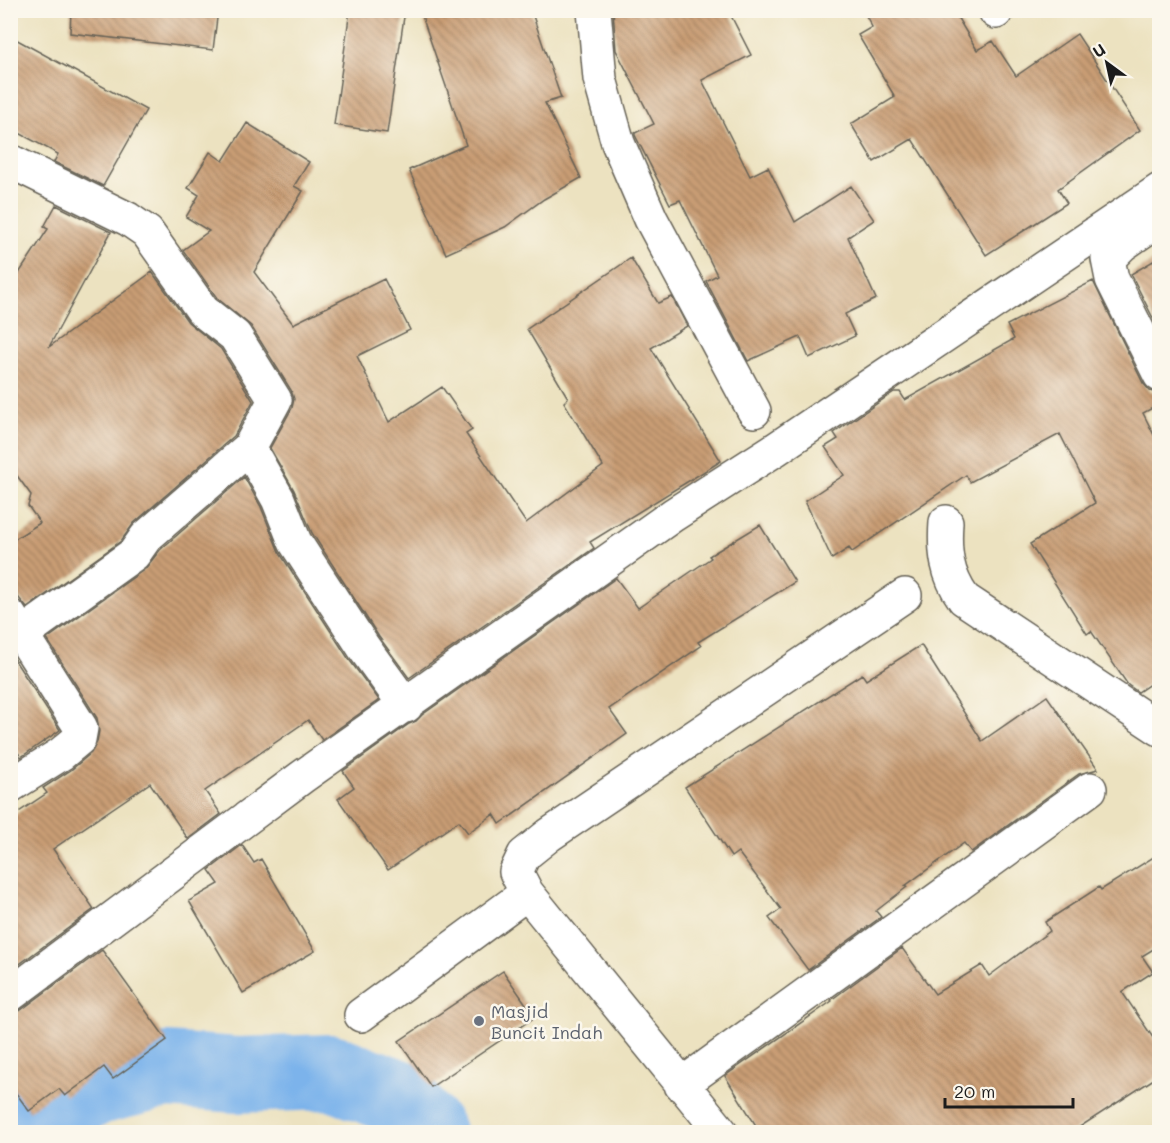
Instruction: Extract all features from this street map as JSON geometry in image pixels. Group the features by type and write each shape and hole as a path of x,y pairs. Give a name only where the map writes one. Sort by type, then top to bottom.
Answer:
{"street":[{"path":"594,10 600,79 618,143 651,219 754,411"},
{"path":"10,161 128,219 147,232 203,311 235,336 275,400 249,448 146,537 134,554 16,625 81,728 79,739 61,754 10,786"},
{"path":"10,995 302,777 406,706 673,515 776,449 1160,190"},
{"path":"1160,219 1122,245 1108,259 1112,279 1160,375"},
{"path":"249,448 278,499 295,542 363,648 406,706"},
{"path":"946,522 945,551 948,565 956,589 964,599 1160,729"},
{"path":"721,1132 528,893 516,872 524,855 549,835 904,595"},
{"path":"681,1085 1090,789"},
{"path":"361,1015 528,893"}],"building":[{"path":"71,10 218,10 213,50 70,33"},
{"path":"350,10 405,10 387,133 334,125"},
{"path":"420,10 531,10 561,98 545,103 581,178 544,199 505,227 446,254 409,170 466,145"},
{"path":"613,10 728,10 751,55 702,80 750,176 768,167 795,222 851,186 874,220 848,237 876,299 845,314 855,336 809,358 800,337 748,361 706,281 717,275 680,200 670,204 635,135 654,124 616,50"},
{"path":"863,10 953,10 977,50 993,41 1016,76 1077,34 1140,130 1058,189 1067,203 986,255 912,139 874,162 851,124 895,97 858,35 872,27"},
{"path":"10,36 146,110 103,186 54,162 58,154 10,128"},
{"path":"247,123 309,162 294,186 303,191 254,272 293,324 384,279 410,330 357,356 389,422 442,387 472,430 466,434 526,523 603,466 564,402 568,398 527,329 631,258 658,303 672,297 687,326 651,348 721,461 590,542 594,548 409,678 379,637 312,533 294,490 270,448 292,408 294,399 291,390 251,326 217,298 183,250 209,231 186,217 199,195 188,188 210,152 223,161"},
{"path":"56,205 111,232 49,347 152,272 188,322 221,349 253,401 234,436 134,523 121,541 27,608 10,587 10,542 40,523 28,506 31,495 10,466 10,287 48,229 44,227"},
{"path":"1160,257 1160,332 1131,274"},
{"path":"1093,281 1143,383 1150,391 1160,394 1160,404 1143,413 1160,447 1160,677 1138,692 1128,685 1091,631 1087,634 1030,544 1095,503 1060,434 970,482 966,475 852,552 849,548 832,559 805,501 844,475 825,447 838,439 834,433 894,392 900,392 905,400 1014,339 1007,325"},
{"path":"244,477 261,507 279,552 348,658 379,700 322,740 308,720 205,791 221,814 188,839 150,783 53,849 94,909 10,971 10,818 47,793 43,788 71,770 91,753 97,742 99,731 97,718 47,639 145,569 160,550"},
{"path":"760,525 795,582 698,642 701,646 609,709 627,734 500,824 494,814 468,833 459,821 388,870 338,799 354,787 343,771 616,578 638,608 711,558 709,556"},
{"path":"921,645 982,741 1047,696 1098,769 1079,774 971,852 964,843 905,886 907,887 876,911 881,917 808,970 769,918 781,909 738,852 731,857 685,787 862,674 866,680"},
{"path":"10,653 60,730 21,757 10,741"},
{"path":"242,845 254,863 261,859 315,951 243,993 189,901 219,884 209,870"},
{"path":"1160,853 1160,945 1142,956 1153,972 1122,992 1160,1048 1160,1075 1072,1132 760,1132 725,1076 832,1001 902,948 935,994 982,965 989,976 1050,931 1045,922 1099,887 1101,890"},
{"path":"102,950 167,1040 113,1079 104,1067 65,1096 59,1089 29,1111 10,1085 10,1013 21,1010"},
{"name":"Masjid Buncit Indah","path":"503,971 535,1017 431,1087 399,1041"}],"waterway":[{"path":"22,1132 33,1120 97,1087 166,1070 237,1075 331,1072 396,1096 427,1132"}],"place":[{"name":"Masjid Buncit Indah","path":"479,1021"}]}
